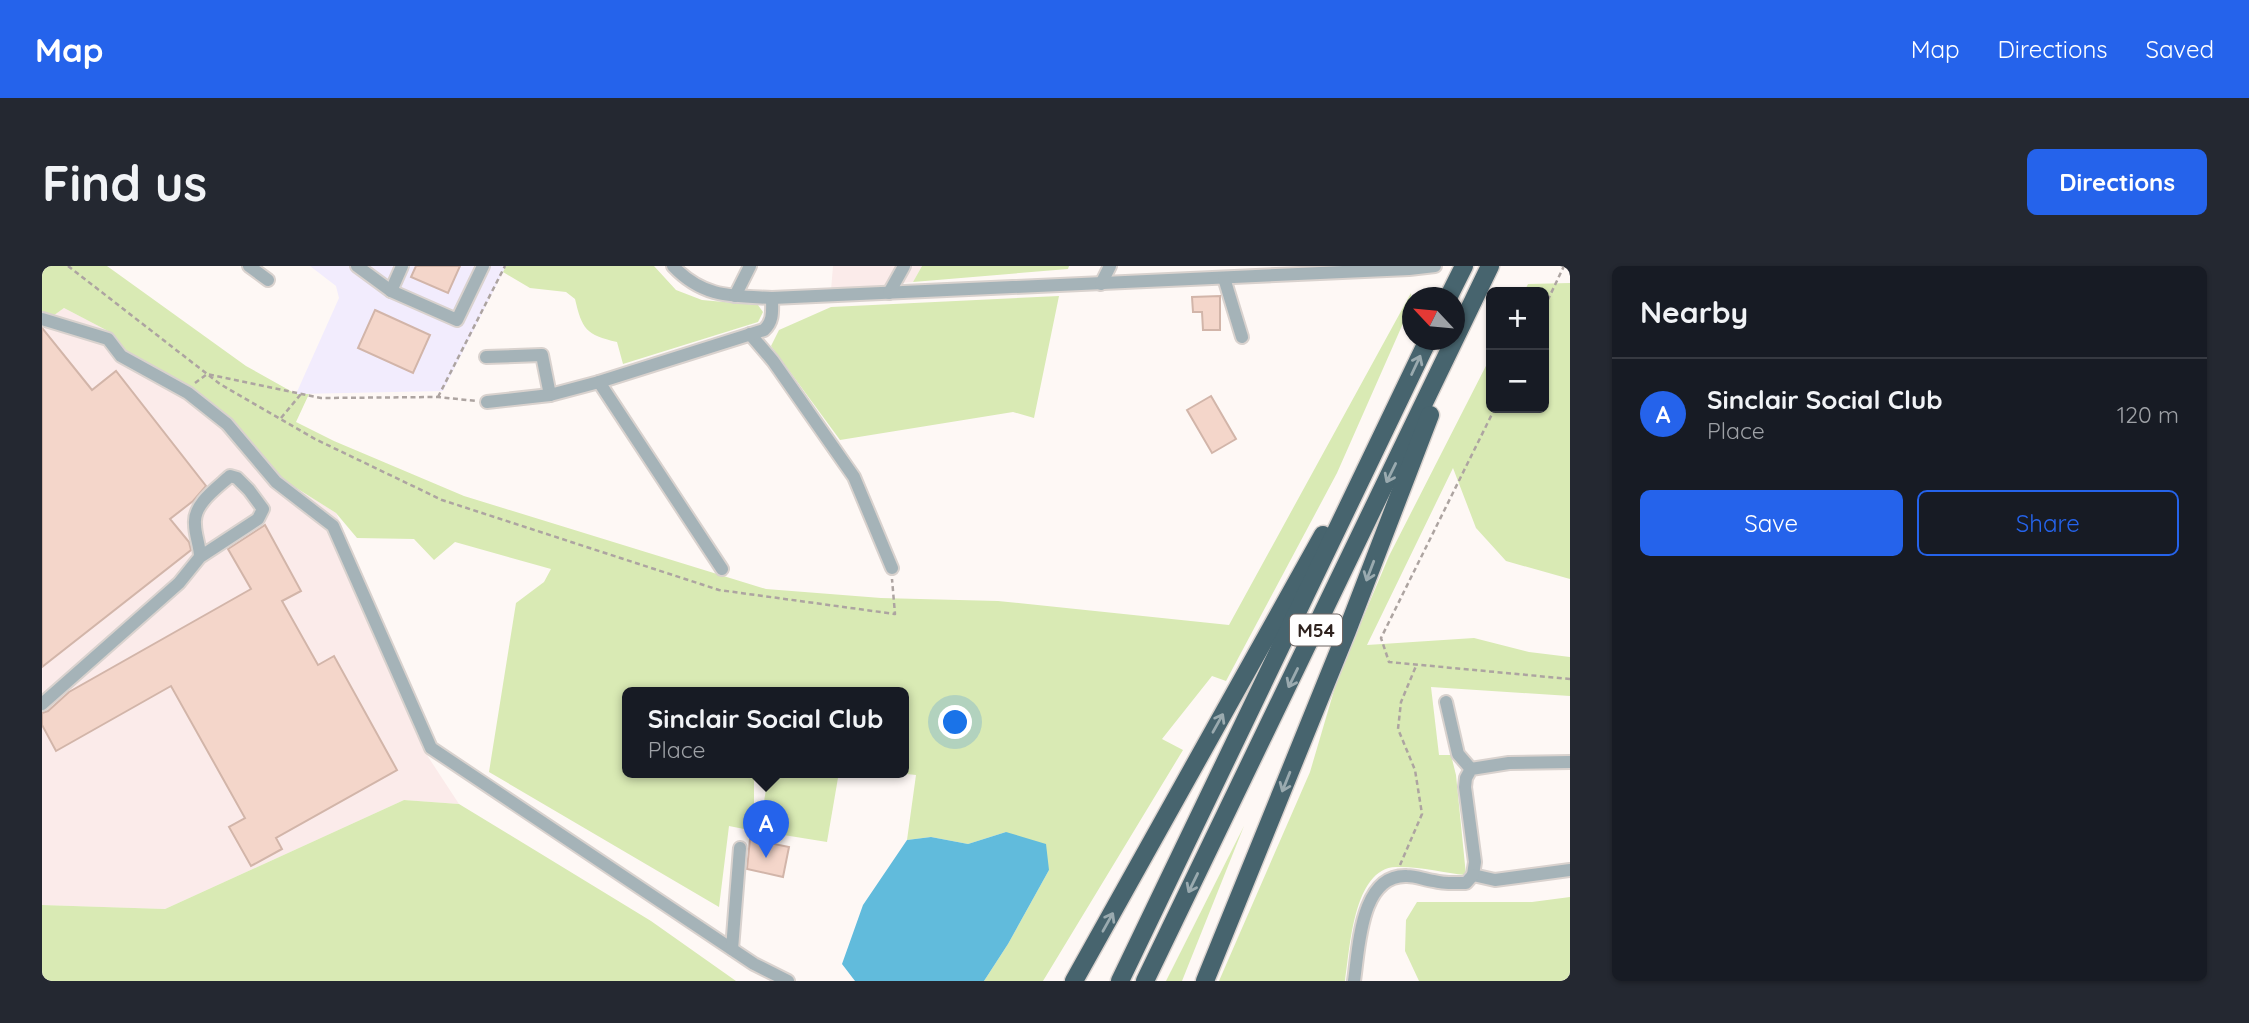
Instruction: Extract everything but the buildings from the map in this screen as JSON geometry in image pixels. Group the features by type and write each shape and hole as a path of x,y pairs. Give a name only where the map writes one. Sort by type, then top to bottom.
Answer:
{"highway":[{"path":"1453,287 1462,269"},
{"name":"M54","path":"1145,981 1488,270"},
{"name":"M54","path":"1205,981 1347,631 1488,270"},
{"name":"M54","path":"1120,981 1423,350"},
{"name":"M54","path":"1074,981 1404,390"}],"street":[{"path":"249,266 268,280"},
{"path":"356,266 391,291 457,320 483,266"},
{"path":"391,291 402,266"},
{"path":"673,266 681,275 717,295 772,298 1409,270 1436,266"},
{"path":"735,296 750,266"},
{"path":"889,293 904,266"},
{"path":"1101,284 1110,266"},
{"path":"1224,278 1242,337"},
{"path":"487,402 550,395 764,330 770,325 772,298"},
{"path":"42,319 108,339 121,356 184,391 227,424 276,481 333,526 431,748 754,964 788,981"},
{"path":"750,334 773,361 855,477 892,568"},
{"path":"486,357 542,355 550,395"},
{"path":"600,382 722,569"},
{"path":"42,704 179,583 200,557 258,519 263,509 237,478 230,477 198,510 194,523 200,543 200,557"},
{"path":"1446,702 1458,754 1471,769"},
{"path":"1471,769 1509,763 1570,762"},
{"path":"1354,981 1366,909 1375,893 1394,878 1407,876 1438,882 1466,883 1473,875 1475,862 1465,787 1471,769"},
{"path":"732,949 740,848"},
{"path":"1473,875 1495,880 1570,870"}],"path":[{"path":"68,266 207,374 315,439 442,500 719,590 894,614 892,568"},
{"path":"438,397 505,266"},
{"path":"1549,298 1564,266"},
{"path":"184,391 207,374 321,398 438,397 487,402"},
{"path":"280,419 301,394"},
{"path":"1492,413 1381,638 1389,662 1570,679"},
{"path":"1394,878 1422,814 1415,770 1398,729 1401,702 1416,665"}],"shaded area":[{"path":"310,266 506,266 443,391 296,394 339,298 336,286"},
{"path":"833,266 922,266 913,282 831,290"},
{"path":"64,308 108,331 132,357 200,394 235,424 282,479 336,513 432,740 421,746 459,804 404,800 165,909 42,905 42,324"}],"green space":[{"path":"42,266 107,266 246,366 296,394 309,394 296,422 334,441 464,496 766,589 881,598 998,601 1229,625 1402,309 1402,326 1337,473 1226,681 1212,676 1162,739 1183,750 1043,981 984,981 1049,870 1006,832 968,844 931,837 907,840 916,775 909,774 909,687 622,687 622,778 754,778 754,831 729,826 719,907 489,772 516,603 544,582 551,569 455,542 434,560 414,539 357,538 336,513 282,479 235,424 200,394 132,357 108,331 64,308 42,324"},
{"path":"506,266 654,266 676,290 702,300 758,305 763,312 758,322 623,364 617,342 598,337 583,324 575,299 566,292 530,288 503,272"},
{"path":"922,266 1069,266 1068,269 913,282"},
{"path":"1570,283 1570,579 1506,561 1476,528 1453,468 1367,645 1474,638 1529,652 1570,657 1570,696 1431,687 1439,755 1451,755 1456,775 1466,875 1405,867 1382,871 1362,895 1352,932 1345,981 1219,981 1310,772 1338,677 1389,556 1486,366 1486,413 1549,413 1549,287 1526,287 1528,284"},
{"path":"1059,296 1034,418 1013,412 840,440 771,346 779,330 831,307"},
{"path":"768,778 838,778 827,842 759,831"},
{"path":"404,800 459,804 651,921 736,981 42,981 42,905 165,909"},
{"path":"1244,826 1182,981 1166,981"},
{"path":"1570,897 1570,981 1419,981 1405,951 1406,920 1417,902 1532,902"}],"water":[{"path":"1006,832 1046,844 1049,870 984,981 855,981 842,964 863,905 907,840 931,837 968,844"}],"place":[{"name":"Sinclair Social Club","path":"766,858"}]}
